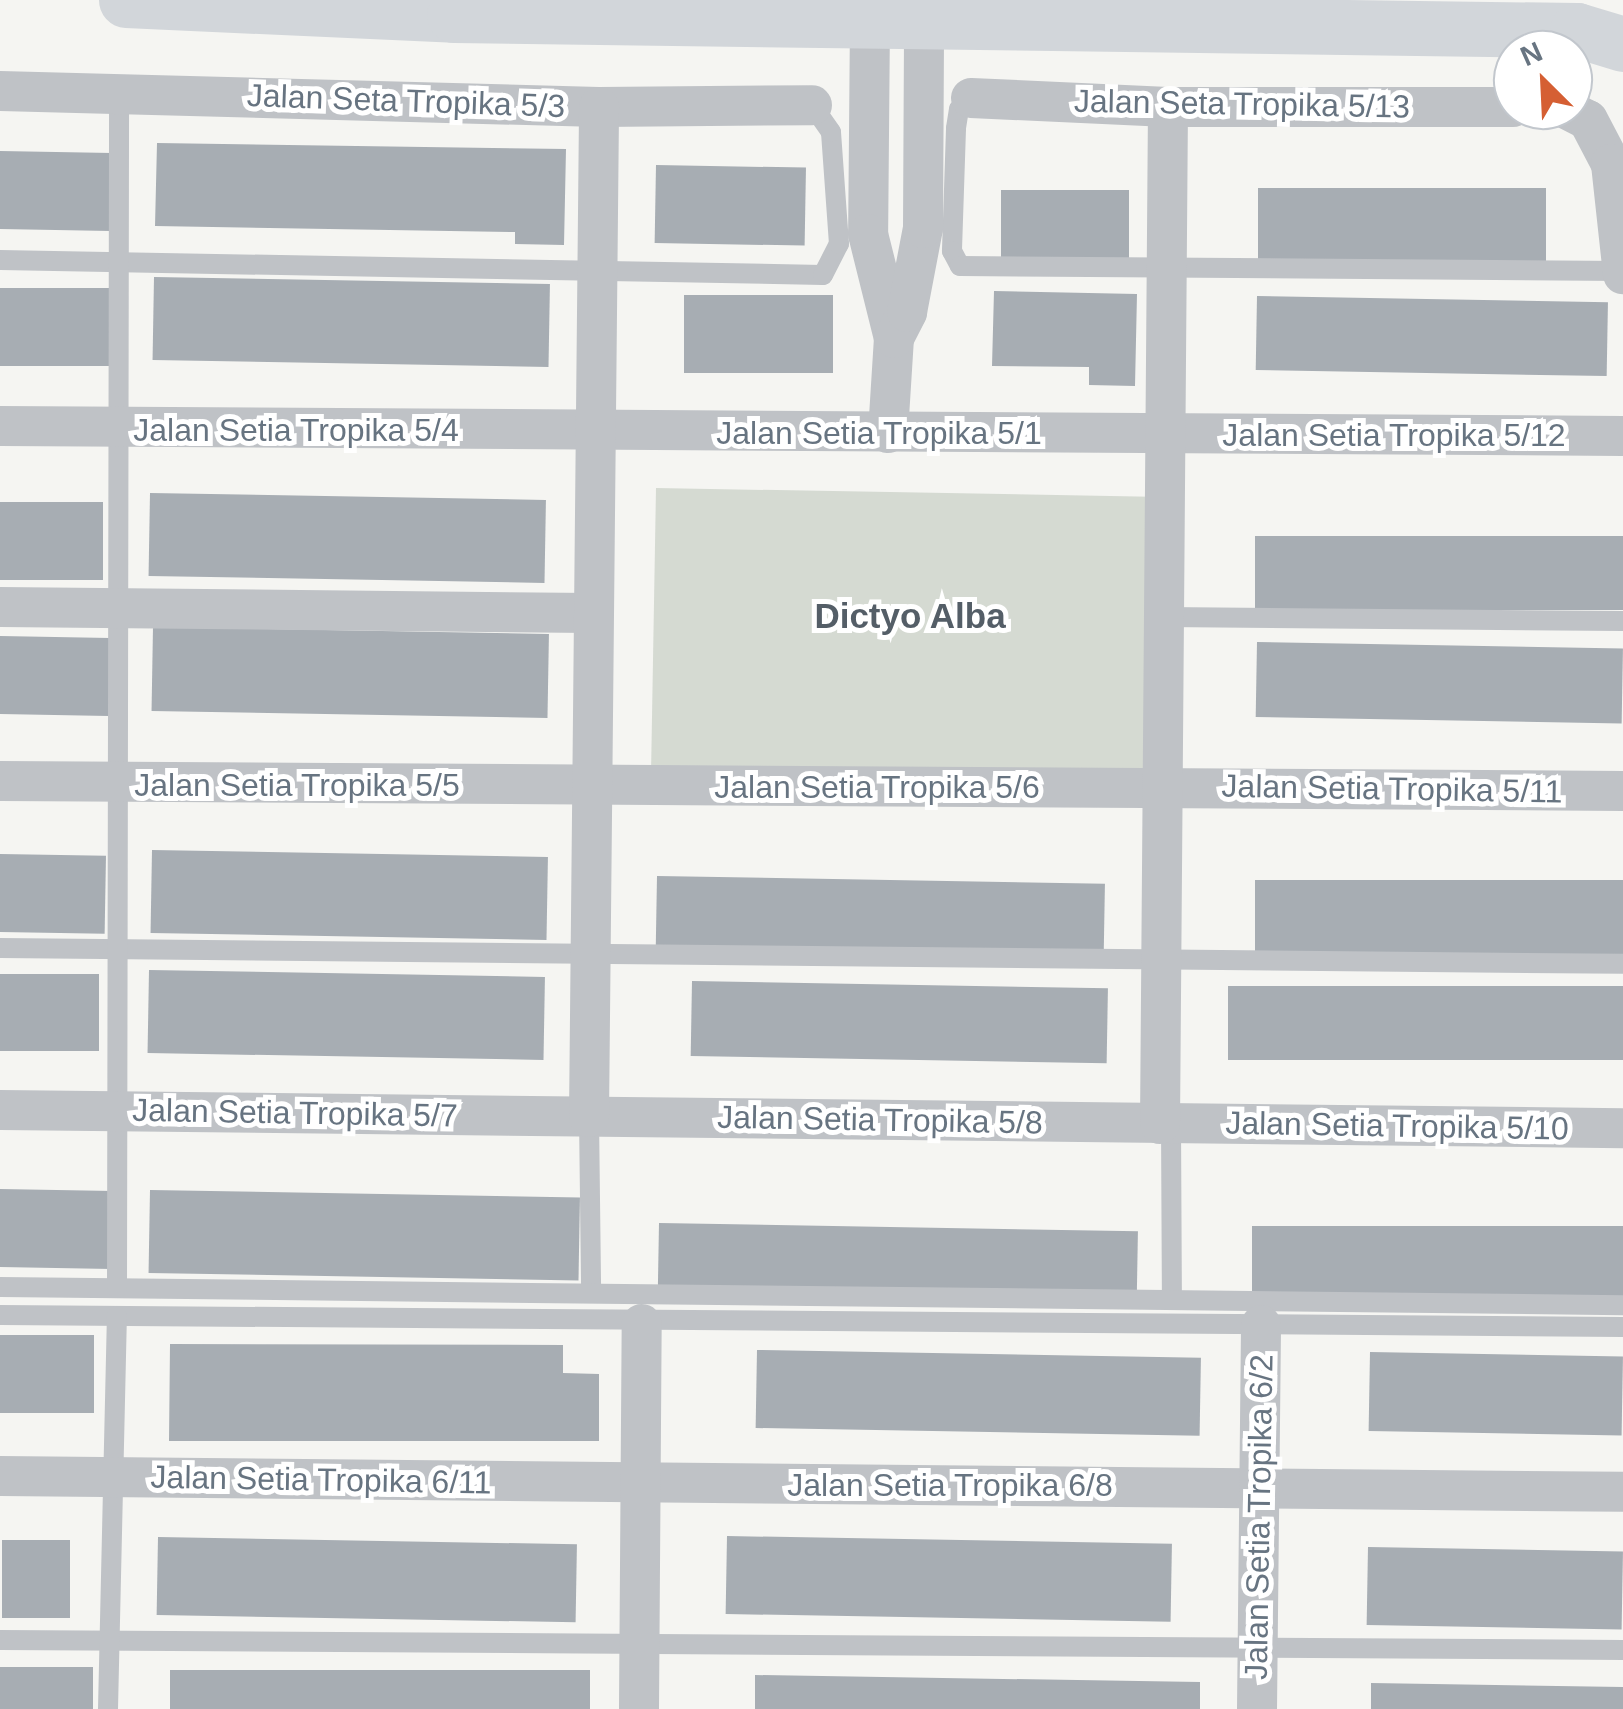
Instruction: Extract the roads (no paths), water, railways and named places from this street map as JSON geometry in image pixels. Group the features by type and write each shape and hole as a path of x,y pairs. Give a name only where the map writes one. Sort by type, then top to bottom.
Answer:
{"street":[{"path":"126,0 862,13 924,20 1577,30 1623,44"},
{"path":"862,13 868,234 894,338 888,433"},
{"path":"894,338 907,312 923,228 924,20"},
{"name":"Jalan Seta Tropika 5/3","path":"0,91 119,91 600,107 812,105"},
{"name":"Jalan Seta Tropika 5/13","path":"972,98 1168,107 1493,107"},
{"path":"589,1116 594,787 593,432 600,107"},
{"path":"1166,1124 1160,958 1160,786 1165,617 1164,268 1168,107"},
{"path":"1593,130 1600,136 1611,164 1623,272"},
{"name":"Jalan Setia Tropika 5/4","path":"0,426 593,432"},
{"name":"Jalan Setia Tropika 5/1","path":"593,432 1164,434"},
{"name":"Jalan Setia Tropika 5/12","path":"1164,434 1623,436"},
{"path":"0,608 592,612"},
{"name":"Jalan Setia Tropika 5/5","path":"0,781 594,787"},
{"name":"Jalan Setia Tropika 5/6","path":"594,787 1160,786"},
{"name":"Jalan Setia Tropika 5/11","path":"1160,786 1623,791"},
{"name":"Jalan Setia Tropika 5/7","path":"0,1110 589,1116"},
{"name":"Jalan Setia Tropika 5/8","path":"589,1116 1166,1124"},
{"name":"Jalan Setia Tropika 5/10","path":"1166,1124 1623,1128"},
{"path":"639,1709 642,1324"},
{"name":"Jalan Setia Tropika 6/2","path":"1257,1709 1261,1325"},
{"name":"Jalan Setia Tropika 6/11","path":"0,1476 641,1486"},
{"name":"Jalan Setia Tropika 6/8","path":"641,1486 1260,1484 1623,1492"}],"lane":[{"path":"117,1288 119,91"},
{"path":"972,98 958,109 955,264 1623,272"},
{"path":"0,260 823,275 839,244 831,132 812,105"},
{"path":"1165,617 1623,621"},
{"path":"0,948 1623,964"},
{"path":"589,1116 591,1293"},
{"path":"1166,1124 1172,1300"},
{"path":"0,1286 1623,1305"},
{"path":"0,1315 642,1324 1623,1327"},
{"path":"108,1709 117,1316"},
{"path":"0,1640 1258,1643 1623,1650"}],"district":[{"name":"Dictyo Alba","path":"910,616"}]}
